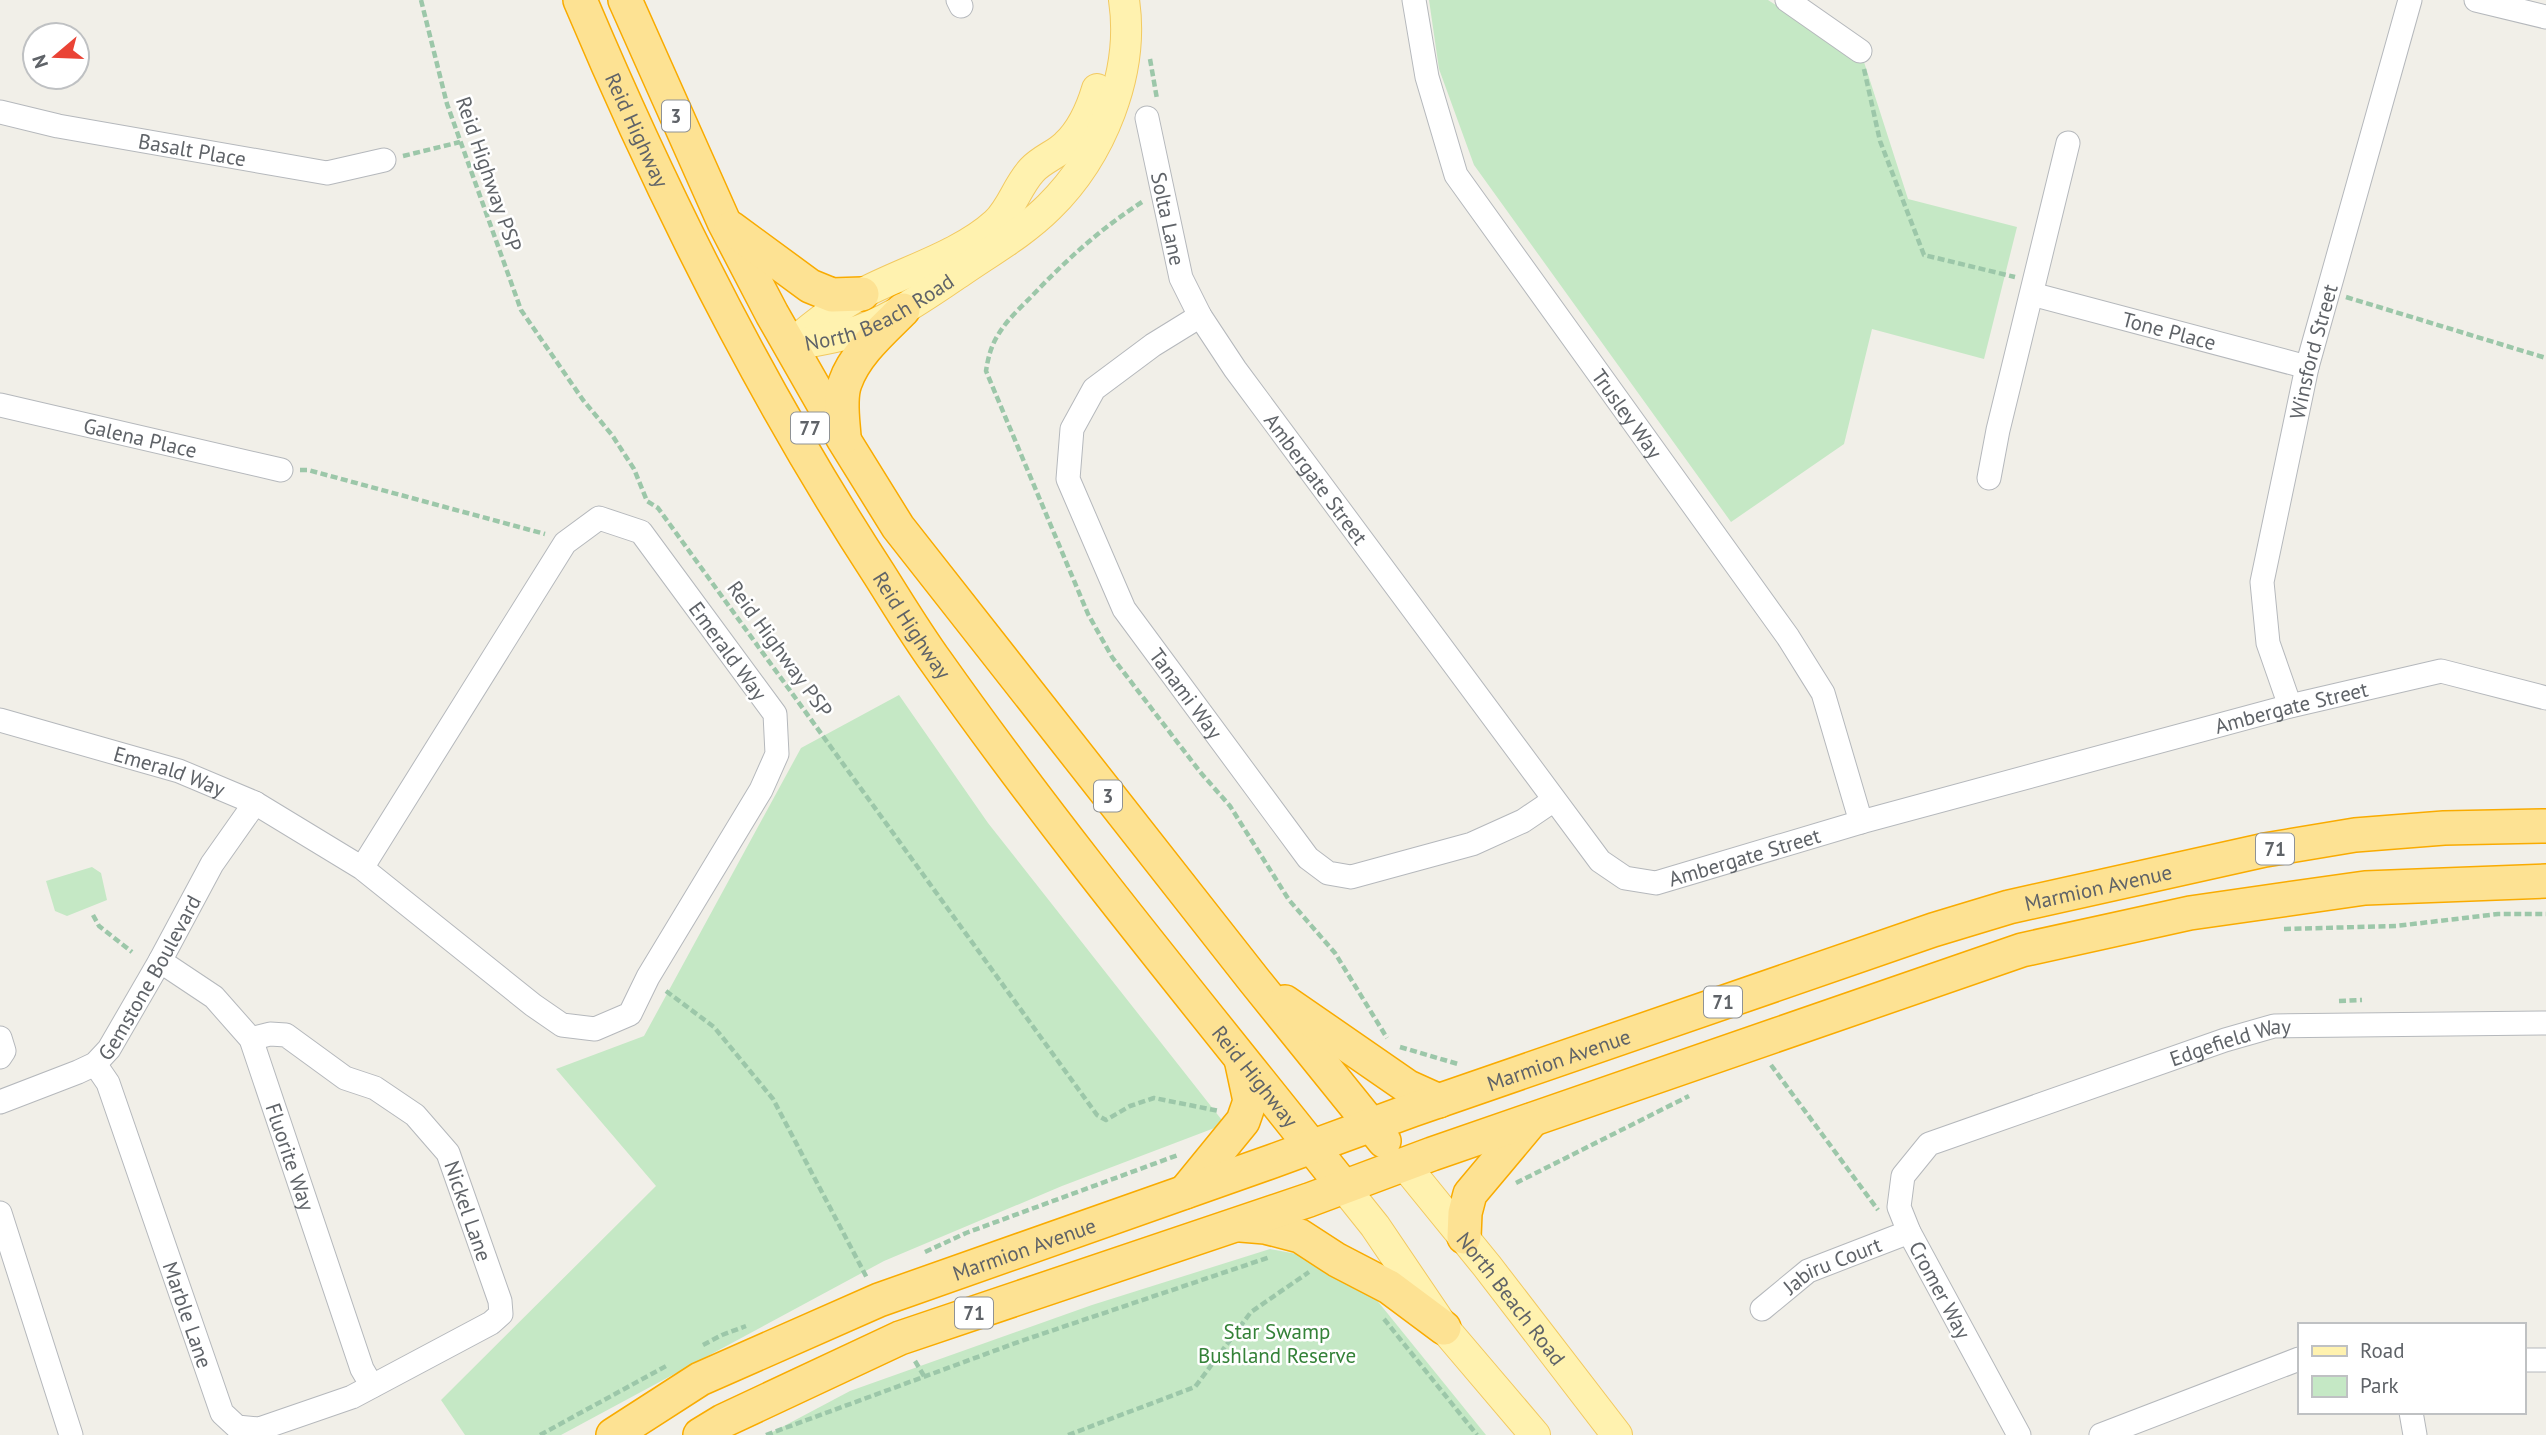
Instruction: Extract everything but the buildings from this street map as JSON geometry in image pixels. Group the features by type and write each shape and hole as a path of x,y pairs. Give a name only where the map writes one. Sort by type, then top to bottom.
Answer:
{"highway":[{"name":"Reid Highway","path":"580,0 606,62 704,271 752,363 836,508 943,672 1036,798 1343,1186"},
{"name":"Reid Highway","path":"625,0 724,222 790,346 898,527 1254,980 1404,1164"},
{"path":"724,222 810,286 832,295 862,294"},
{"path":"704,271 790,346"},
{"path":"844,440 844,384 857,359 903,310"},
{"name":"77","path":"790,346 796,388 822,455 836,508"},
{"name":"Marmion Avenue","path":"612,1435 700,1379 878,1300 1858,955 2009,907 2265,850 2355,835 2444,828 2546,826"},
{"name":"Marmion Avenue","path":"699,1435 723,1421 900,1338 1309,1200 1534,1118 2022,950 2190,913 2365,888 2546,881"},
{"path":"1254,980 1408,1087 1439,1101"},
{"path":"1185,1192 1243,1121 1250,1101 1240,1057"},
{"path":"1464,1237 1465,1213 1470,1194 1534,1118"},
{"path":"1234,1224 1265,1227 1300,1236 1337,1260 1389,1287 1444,1328"}],"main road":[{"name":"North Beach Road","path":"790,346 818,321 862,294 974,239 1008,211 1031,171 1045,157 1065,146 1082,124 1100,82 1106,46 1105,0"},
{"name":"North Beach Road","path":"790,346 849,334 903,310 1049,208 1082,168 1105,125 1121,74 1125,44 1124,0"},
{"name":"North Beach Road","path":"1404,1164 1617,1435"},
{"path":"1343,1186 1375,1226 1444,1328 1535,1435"}],"street":[{"name":"Trusley Way","path":"1414,0 1427,77 1456,175 1788,636 1823,693 1861,822"},
{"path":"1787,0 1860,51"},
{"name":"Winsford Street","path":"2290,706 2268,643 2262,582 2307,367 2410,0"},
{"path":"2476,0 2546,17"},
{"name":"Basalt Place","path":"0,112 58,126 327,173 384,160"},
{"name":"Solta Lane","path":"1153,113 1181,278 1200,316"},
{"path":"1989,478 1997,430 2068,143"},
{"name":"Tone Place","path":"2034,288 2307,367"},
{"name":"Ambergate Street","path":"1200,316 1235,369 1600,861 1625,878 1656,883 1861,822 2290,706 2441,671 2546,698"},
{"name":"Tanami Way","path":"1200,316 1153,345 1094,389 1072,429 1068,479 1124,609 1308,858 1328,873 1351,877 1472,844 1523,821 1554,800"},
{"name":"Galena Place","path":"0,405 281,470"},
{"name":"Emerald Way","path":"0,720 179,771 255,803 362,868 562,1026 595,1029 630,1014 648,977 761,790 777,754 775,715 641,532 600,518 565,543 362,868"},
{"name":"Gemstone Boulevard","path":"0,1102 95,1064 109,1049 212,864 255,803"},
{"name":"Fluorite Way","path":"160,961 214,997 251,1039 362,1369 372,1385"},
{"name":"Edgefield Way","path":"1929,1144 2225,1040 2274,1026 2546,1023"},
{"name":"Nickel Lane","path":"251,1039 271,1034 286,1035 345,1078 374,1088 415,1115 448,1153 500,1301 501,1314 491,1323 372,1385"},
{"path":"0,1038 4,1051 0,1057"},
{"name":"Marble Lane","path":"95,1064 108,1083 222,1413 237,1427 259,1429 352,1397 372,1385"},
{"name":"Cromer Way","path":"1929,1144 1903,1176 1899,1207 1909,1232 2019,1435"},
{"path":"0,1213 71,1435"},
{"name":"Jabiru Court","path":"1762,1309 1808,1271 1909,1232"},
{"path":"2101,1435 2298,1359"},
{"path":"2525,1360 2546,1360"},
{"path":"2411,1414 2415,1435"}],"path":[{"name":"Reid Highway PSP","path":"421,0 447,104 521,310 583,400 612,435 634,469 647,500 658,508 1097,1115 1106,1121 1129,1106 1154,1098 1224,1112 1216,1120"},
{"path":"1860,51 1880,141 1924,255 2034,288"},
{"path":"1150,57 1153,113"},
{"path":"384,160 460,142"},
{"path":"2328,292 2546,358"},
{"path":"281,470 308,470 542,532 565,543"},
{"path":"2279,930 2396,926 2498,914 2546,914"},
{"path":"93,915 99,926 132,952"},
{"path":"648,977 715,1027 773,1098 867,1279 879,1274"},
{"path":"1769,1061 1877,1210 1883,1209"},
{"path":"1505,1189 1695,1093"},
{"path":"924,1253 966,1233 1183,1153"},
{"path":"766,1435 1021,1340 1270,1257 1280,1258"},
{"path":"1068,1435 1195,1387 1251,1312 1318,1267"},
{"path":"1382,1317 1478,1435"}],"green space":[{"path":"1429,0 1768,0 1864,62 1908,199 2017,227 1984,359 1872,329 1844,444 1731,522 1474,165 1439,69"},
{"path":"899,695 988,823 1225,1124 1062,1186 884,1261 561,1435 465,1435 441,1400 656,1186 556,1069 644,1036 801,748"},
{"path":"92,867 101,873 107,900 67,916 55,911 46,881"},
{"name":"Star Swamp Bushland Reserve","path":"1270,1249 1313,1257 1371,1293 1486,1435 767,1435 850,1391 1092,1305"}]}
